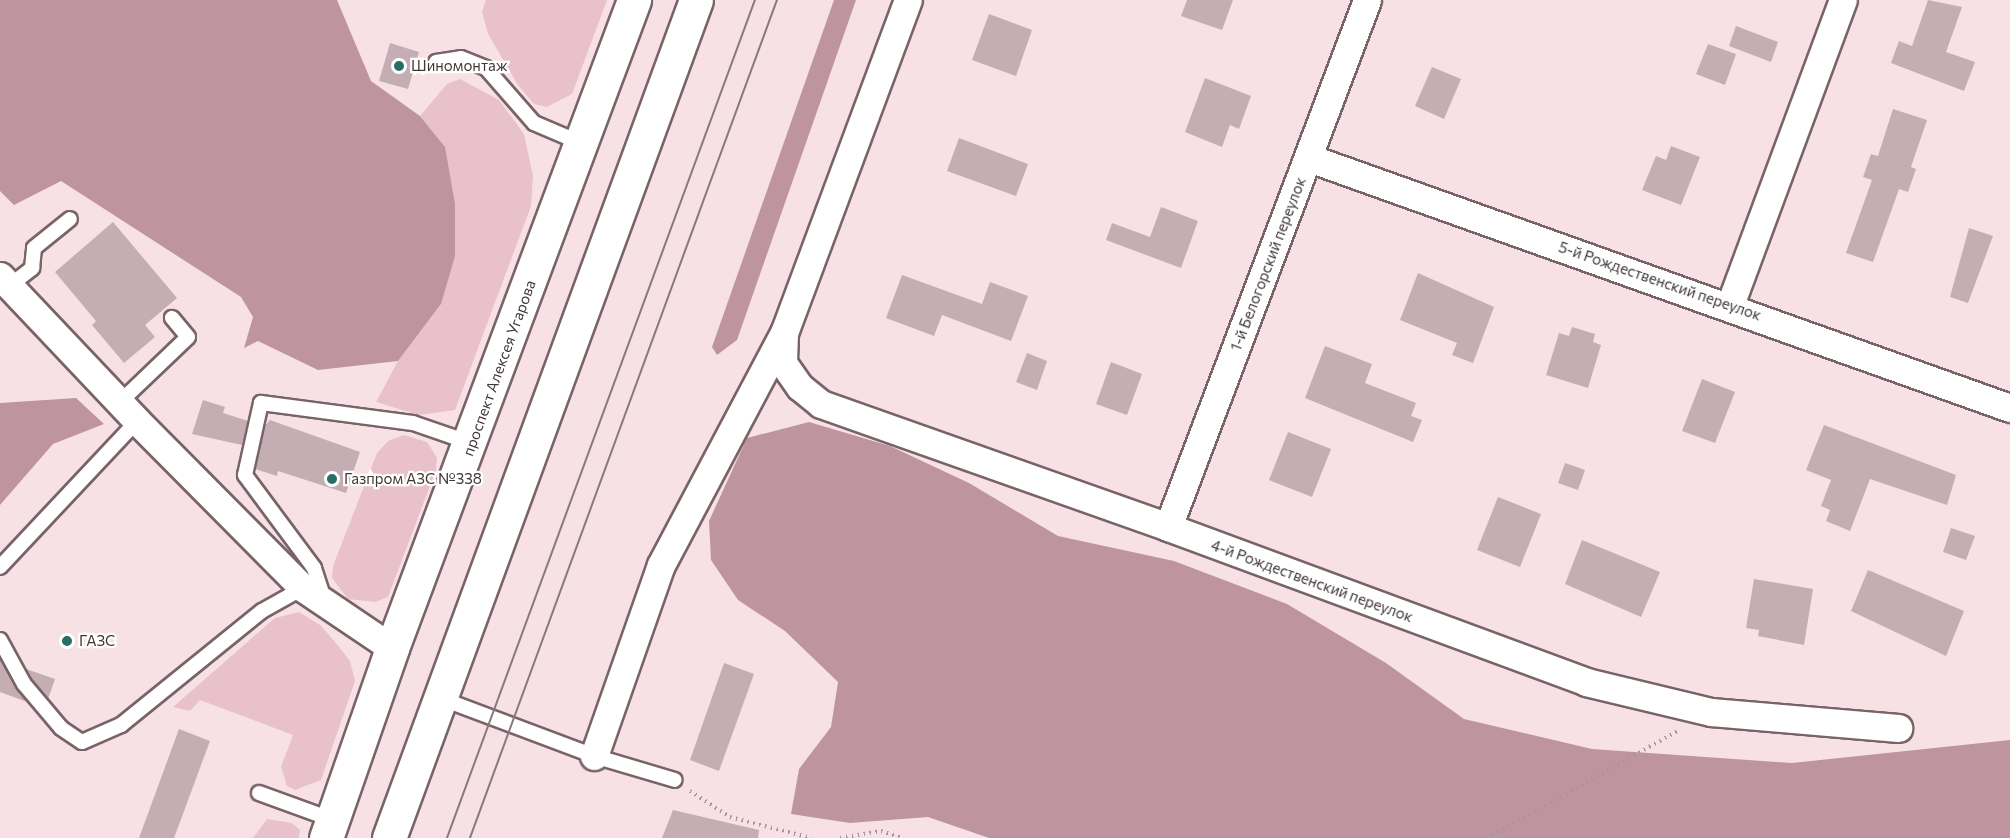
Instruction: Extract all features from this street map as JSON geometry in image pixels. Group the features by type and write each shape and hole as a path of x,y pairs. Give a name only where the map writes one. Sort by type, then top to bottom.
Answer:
{"main road":[{"name":"проспект Алексея Угарова","path":"329,829 392,648 472,443 634,0"},
{"path":"389,838 696,0"}],"street":[{"path":"594,756 661,565 784,333 908,0"},
{"name":"1-й Белогорский переулок","path":"1168,527 1367,0"},
{"path":"1730,305 1843,0"},
{"name":"5-й Рождественский переулок","path":"1309,158 1730,305 2010,408"},
{"path":"4,281 128,412 303,588 326,607 392,648"},
{"name":"4-й Рождественский переулок","path":"784,333 783,363 800,387 821,404 1168,527 1586,682 1711,712 1898,728"}],"lane":[{"path":"436,62 461,58 486,68 534,123 582,143"},
{"path":"4,281 32,268 34,248 70,219"},
{"path":"0,567 188,337 172,318"},
{"path":"326,607 314,568 245,475 261,403 413,423 472,443"},
{"path":"0,640 24,684 61,728 82,742 121,725 262,611 303,588"},
{"path":"440,698 594,756 675,780"},
{"path":"259,793 329,829"}],"path":[{"path":"1487,838 1711,712"},
{"path":"675,780 730,817 811,838"},
{"path":"840,838 881,831 903,838"}],"shaded area":[{"path":"0,0 337,0 371,81 420,116 445,147 455,204 455,256 441,304 398,361 318,370 258,341 244,348 253,317 241,297 61,181 14,205 0,191"},
{"path":"486,0 607,0 572,94 547,107 534,104 518,85 488,34 482,11"},
{"path":"834,0 856,0 737,340 717,355 712,347"},
{"path":"460,79 499,100 524,134 533,176 531,206 455,410 419,415 376,402 398,361 441,304 445,147 420,116 447,84"},
{"path":"76,398 104,424 53,444 0,505 0,403"},
{"path":"809,422 890,446 969,483 1058,536 1174,561 1287,604 1386,663 1464,719 1592,749 1792,763 2010,740 2010,838 989,838 928,817 850,823 791,814 799,769 831,727 838,682 785,631 738,600 711,560 709,521 747,438"},
{"path":"404,435 427,442 437,458 436,470 388,597 375,602 348,599 332,578 333,566 377,453 388,441"},
{"path":"299,612 320,625 336,643 350,661 355,681 321,780 295,790 287,786 281,767 293,735 200,700 190,711 173,707 275,618"},
{"path":"267,819 292,823 300,830 299,838 253,838"}],"building":[{"path":"1187,0 1233,0 1222,30 1181,16"},
{"path":"1928,0 1962,7 1946,52 1975,62 1964,91 1891,63 1899,41 1912,46"},
{"path":"989,14 1032,30 1016,76 972,60"},
{"path":"1736,26 1778,42 1771,62 1729,46"},
{"name":"Шиномонтаж","path":"390,43 419,52 408,89 379,81"},
{"path":"1708,44 1736,54 1725,85 1696,74"},
{"path":"1432,67 1461,79 1444,119 1415,106"},
{"path":"1205,78 1251,96 1239,129 1230,125 1222,147 1185,132"},
{"path":"1893,109 1927,120 1911,167 1916,169 1908,192 1899,189 1873,262 1846,253 1872,180 1863,177 1871,154 1878,156"},
{"path":"959,138 1028,164 1016,196 947,171"},
{"path":"1671,146 1700,157 1681,205 1642,190 1656,156 1666,160"},
{"path":"1161,207 1198,221 1181,268 1106,240 1112,223 1150,237"},
{"path":"113,222 177,298 145,325 155,337 124,363 92,325 96,321 55,272"},
{"path":"1969,228 1993,236 1968,303 1950,297"},
{"path":"1418,273 1494,307 1473,363 1452,355 1457,343 1400,320"},
{"path":"902,275 982,304 990,282 1028,296 1011,341 942,315 934,336 886,318"},
{"path":"1572,327 1595,334 1593,342 1601,345 1588,388 1546,375 1559,333 1569,336"},
{"path":"1325,346 1372,364 1365,383 1416,403 1411,416 1422,420 1413,442 1305,398"},
{"path":"1027,353 1047,361 1037,390 1016,382"},
{"path":"1111,362 1142,374 1127,415 1096,404"},
{"path":"1702,379 1735,392 1715,443 1682,431"},
{"path":"203,400 225,407 223,413 248,421 242,445 192,434"},
{"path":"270,420 360,452 346,493 278,471 277,476 255,469 265,426"},
{"path":"1824,425 1956,475 1947,505 1870,479 1850,531 1826,521 1830,510 1821,506 1831,480 1806,470"},
{"path":"1288,432 1331,449 1312,497 1269,480"},
{"path":"1565,463 1585,470 1578,490 1558,483"},
{"path":"1498,497 1541,514 1520,567 1477,550"},
{"path":"1951,528 1975,536 1966,560 1943,552"},
{"path":"1582,540 1660,572 1641,617 1565,584"},
{"path":"1868,570 1964,611 1946,656 1851,611"},
{"path":"1754,579 1813,589 1804,645 1758,636 1759,630 1746,628"},
{"path":"0,659 16,688 27,702 0,692"},
{"path":"724,663 754,674 719,771 690,760"},
{"path":"26,669 55,679 48,699 31,679"},
{"path":"179,729 210,741 174,838 139,838"},
{"path":"673,810 759,830 758,838 662,838"}],"tram line":[{"path":"447,838 755,0"},
{"path":"470,838 777,0"}],"place":[{"name":"Шиномонтаж","path":"399,66"},
{"name":"Газпром АЗС №338","path":"332,479"},
{"name":"ГАЗС","path":"67,641"}]}
